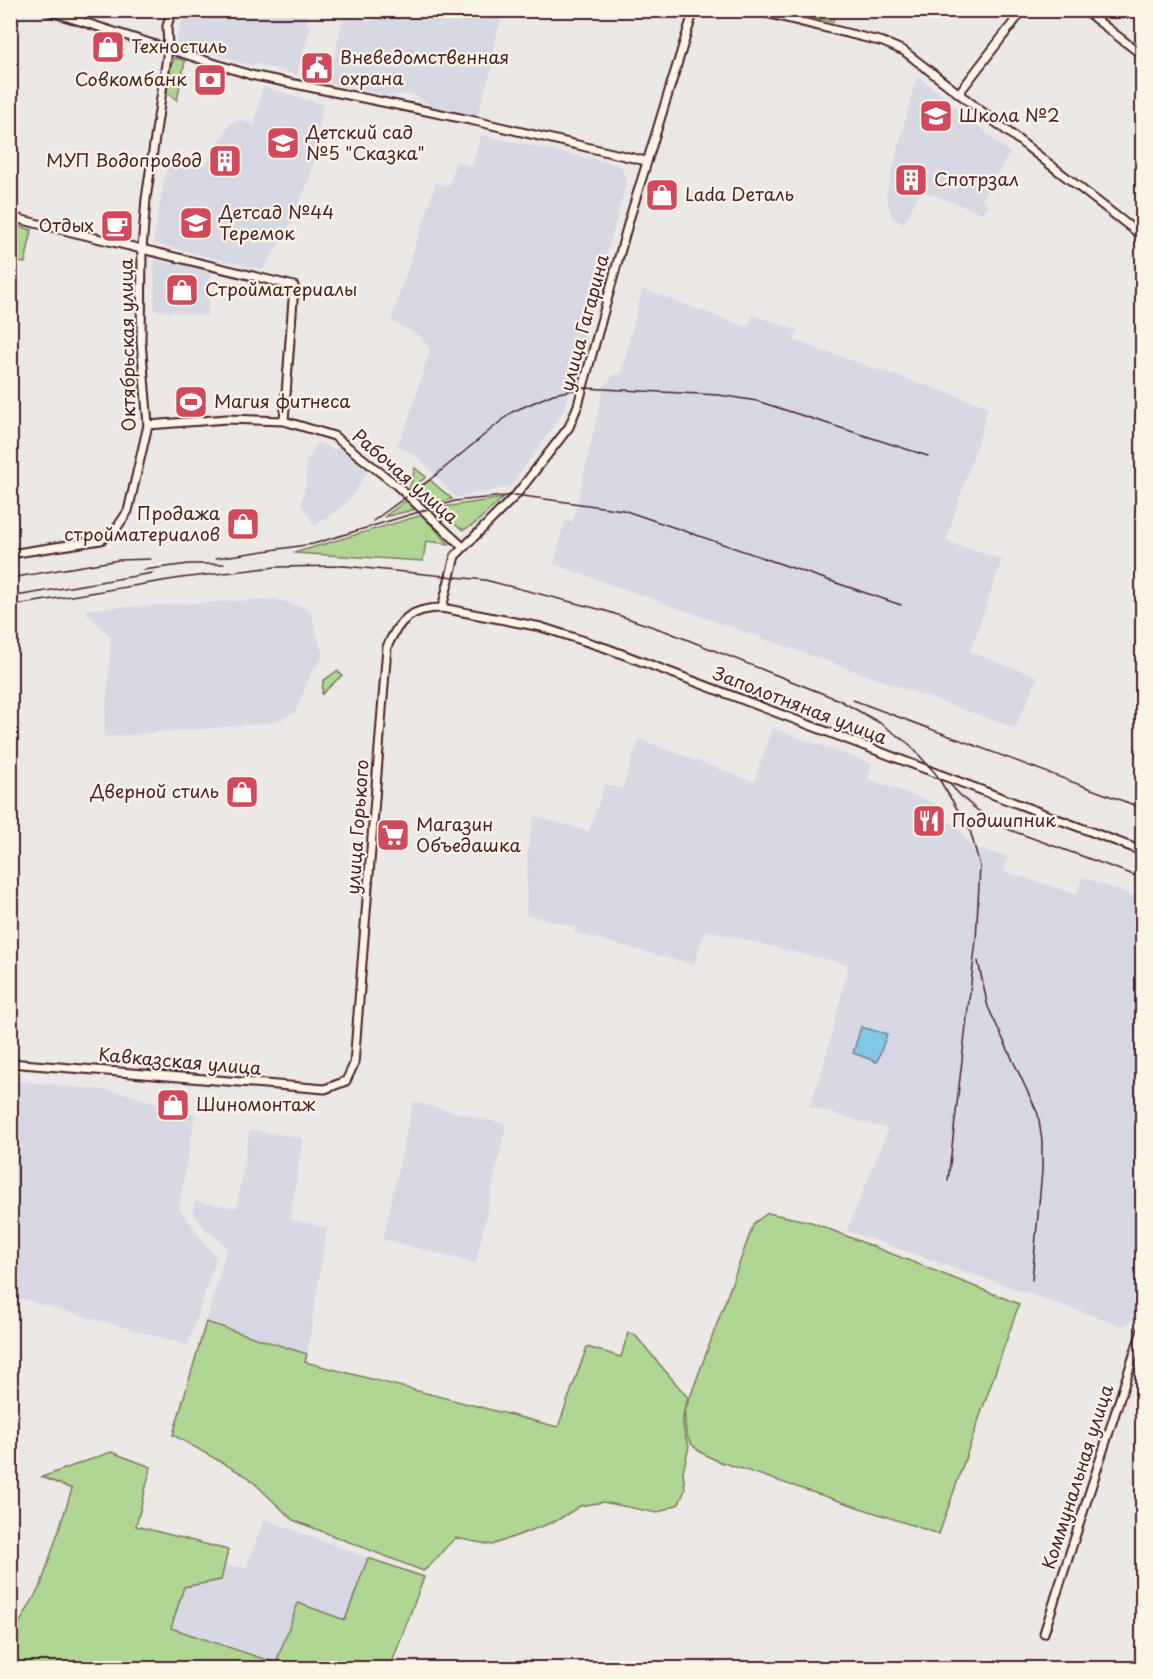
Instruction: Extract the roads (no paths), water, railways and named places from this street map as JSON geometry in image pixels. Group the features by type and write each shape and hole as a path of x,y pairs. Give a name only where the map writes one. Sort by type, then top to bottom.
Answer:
{"street":[{"path":"45,10 251,75 475,121 646,161"},
{"name":"Октябрьская улица","path":"10,554 101,540 114,532 128,511 148,425 141,341 142,249 146,199 168,50 167,26 172,10"},
{"name":"улица Гагарина","path":"442,608 455,555 516,495 569,427 584,388 646,161 694,10"},
{"path":"754,10 883,42 904,51 1143,236"},
{"path":"959,93 1023,10"},
{"path":"1084,10 1143,55"},
{"path":"10,217 294,286 284,421"},
{"name":"Рабочая улица","path":"148,425 215,419 284,421 334,436 395,484 463,547"},
{"name":"улица Горького","path":"346,1082 354,1064 387,647 395,629 406,617 426,608 442,608"},
{"name":"Заполотняная улица","path":"442,608 541,627 596,645 1143,851"},
{"name":"Кавказская улица","path":"10,1063 325,1089 346,1082"},
{"name":"Коммунальная улица","path":"1044,1633 1143,1330"}],"water":[{"path":"861,1027 887,1034 877,1062 853,1053"}],"railway":[{"path":"373,521 436,475 512,412 553,394 584,388 719,395 757,401 928,456"},
{"path":"216,558 313,544 455,501 516,495 623,510 901,605"},
{"path":"10,578 119,560 151,559"},
{"path":"143,570 189,564 224,564"},
{"path":"10,606 181,578 276,567 344,566 485,580 606,611 668,632 839,700 880,723 909,744 936,774 970,830 980,866 976,940 948,1181"},
{"path":"10,597 153,573"},
{"path":"853,700 1142,808"},
{"path":"949,783 977,810 1010,830 1142,878"},
{"path":"978,961 988,1007 1038,1114 1042,1141 1042,1171 1032,1280"}],"place":[{"name":"Техностиль","path":"108,47"},
{"name":"Вневедомственная охрана","path":"317,68"},
{"name":"Совкомбанк","path":"210,80"},
{"name":"Школа №2","path":"936,116"},
{"name":"Детский сад №5 \"Сказка\"","path":"283,143"},
{"name":"МУП Водопровод","path":"225,161"},
{"name":"Спотрзал","path":"911,180"},
{"name":"Lada Dеталь","path":"662,195"},
{"name":"Детсад №44 Теремок","path":"196,223"},
{"name":"Отдых","path":"117,226"},
{"name":"Стройматериалы","path":"182,290"},
{"name":"Магия фитнеса","path":"191,402"},
{"name":"Продажа стройматериалов","path":"243,524"},
{"name":"Дверной стиль","path":"242,792"},
{"name":"Подшипник","path":"929,821"},
{"name":"Магазин Объедашка","path":"393,835"},
{"name":"Шиномонтаж","path":"173,1105"}]}
